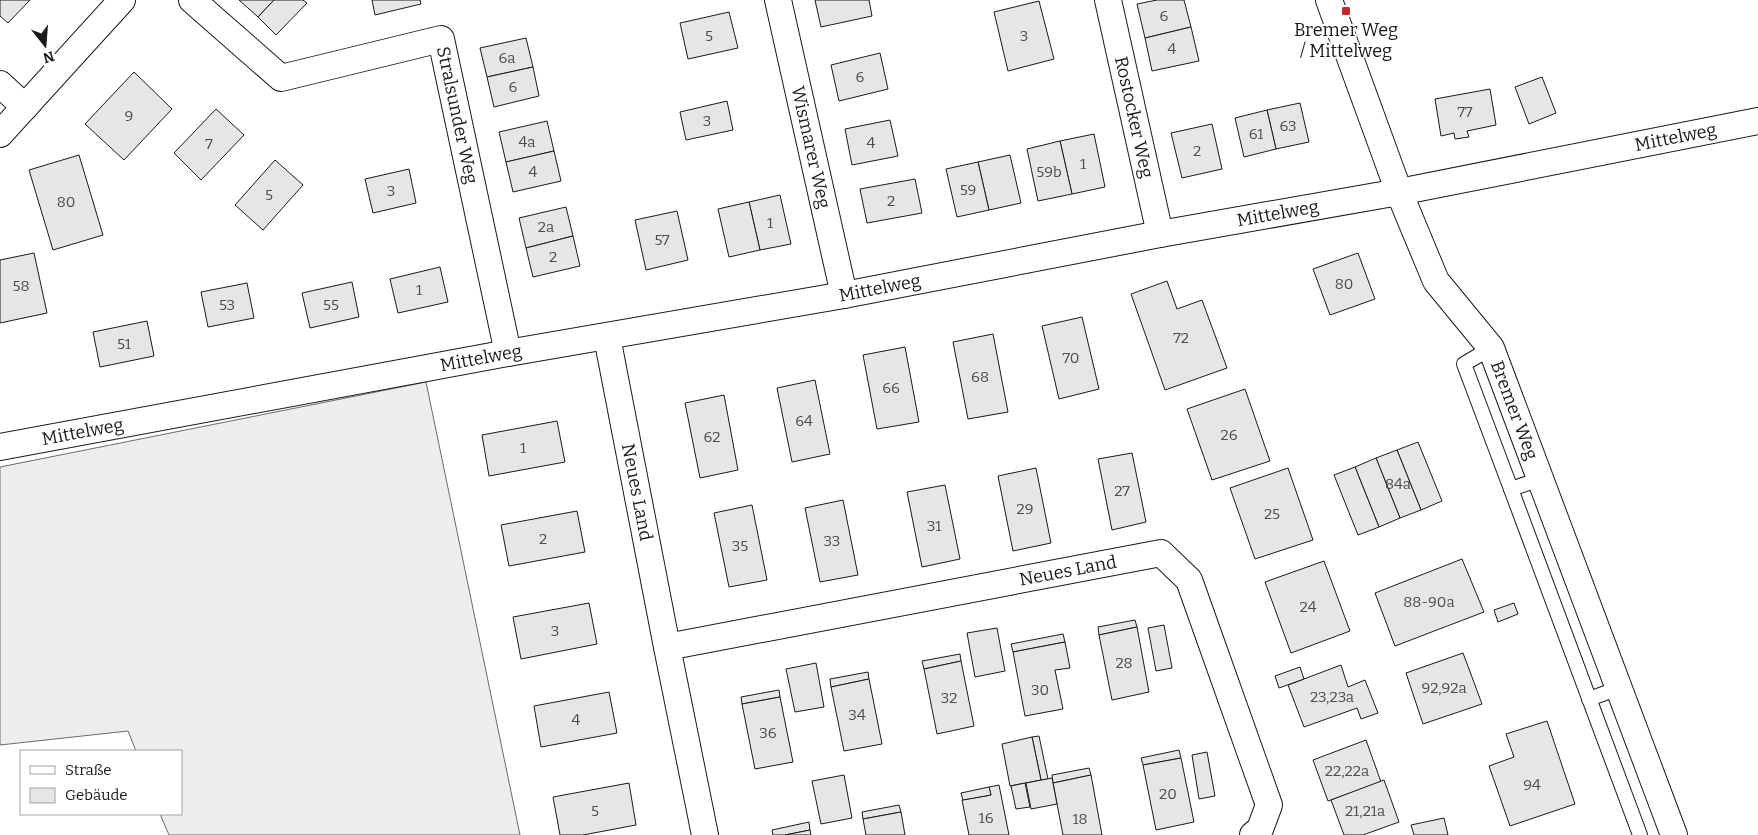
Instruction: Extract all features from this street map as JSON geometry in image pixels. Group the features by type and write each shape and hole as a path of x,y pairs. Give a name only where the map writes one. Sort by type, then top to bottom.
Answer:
{"street":[{"path":"0,134 122,0"},
{"name":"Stralsunder Weg","path":"192,0 281,78 441,39 508,353"},
{"name":"Wismarer Weg","path":"778,0 844,295"},
{"name":"Rostocker Weg","path":"1108,0 1160,234"},
{"name":"Bremer Weg","path":"1329,0 1399,192 1436,281 1491,348 1674,835"},
{"path":"0,84 25,106"},
{"name":"Mittelweg","path":"0,447 508,353 607,337 648,320 844,295 1160,234 1399,192 1758,121"},
{"name":"Neues Land","path":"607,337 666,647 705,835"},
{"name":"Neues Land","path":"666,647 1161,553 1189,580 1269,805 1260,829 1252,835"}],"lane":[{"path":"1491,348 1464,364 1640,835"},
{"path":"1511,489 1540,479"},
{"path":"1590,700 1619,688"}],"shaded area":[{"path":"426,382 520,835 169,835 160,815 182,815 182,750 136,750 128,731 0,745 0,467"}],"building":[{"path":"0,0 30,0 8,23 0,16"},
{"path":"239,0 274,0 258,17"},
{"path":"274,0 303,0 307,3 276,35 258,17"},
{"path":"372,0 420,0 421,4 375,15"},
{"path":"815,0 869,0 872,16 821,27"},
{"path":"1157,0 1184,0 1191,27 1145,38 1137,4"},
{"path":"1039,1 1054,59 1008,71 994,12"},
{"path":"729,12 738,48 688,59 680,23"},
{"path":"1191,27 1199,61 1152,71 1145,38"},
{"path":"526,38 533,67 487,77 480,48"},
{"path":"880,53 888,89 839,101 831,65"},
{"path":"533,67 539,96 494,107 487,77"},
{"path":"134,72 172,109 124,160 85,124"},
{"path":"1542,77 1556,113 1529,124 1515,87"},
{"path":"1490,89 1496,125 1467,131 1469,137 1455,139 1454,133 1441,136 1435,99"},
{"path":"727,101 733,130 686,140 680,112"},
{"path":"1300,103 1309,142 1276,149 1267,110"},
{"path":"216,109 244,135 201,180 174,153"},
{"path":"1267,110 1276,149 1244,157 1235,118"},
{"path":"890,120 898,156 852,165 845,129"},
{"path":"547,121 554,151 506,162 499,132"},
{"path":"1212,124 1222,169 1182,178 1171,133"},
{"path":"1094,134 1105,187 1072,194 1060,141"},
{"path":"1060,141 1072,194 1038,201 1027,149"},
{"path":"554,151 561,181 513,192 506,162"},
{"path":"79,155 103,235 53,250 29,170"},
{"path":"1010,155 1021,203 989,210 978,162"},
{"path":"275,160 303,185 263,230 235,205"},
{"path":"978,162 989,210 957,217 946,169"},
{"path":"409,169 416,203 373,213 365,179"},
{"path":"915,179 922,213 867,223 860,189"},
{"path":"780,195 791,244 760,250 749,202"},
{"path":"749,202 760,250 729,257 718,209"},
{"path":"566,207 573,236 526,248 519,218"},
{"path":"677,211 688,260 646,270 635,220"},
{"path":"573,236 580,266 533,277 526,248"},
{"path":"34,253 47,313 0,323 0,260"},
{"path":"1358,253 1375,299 1330,315 1313,269"},
{"path":"440,267 448,302 398,313 390,279"},
{"path":"1167,281 1177,309 1202,300 1227,368 1165,390 1131,294"},
{"path":"352,282 359,317 310,328 302,293"},
{"path":"247,283 254,318 208,327 201,292"},
{"path":"1082,317 1099,389 1059,399 1042,326"},
{"path":"147,321 154,356 100,367 93,332"},
{"path":"993,334 1008,412 968,419 953,342"},
{"path":"905,347 919,422 877,429 863,355"},
{"path":"815,380 830,454 792,462 777,388"},
{"path":"1245,389 1270,461 1212,480 1187,409"},
{"path":"724,395 738,470 700,478 685,403"},
{"path":"557,421 565,462 489,476 482,435"},
{"path":"1418,442 1442,501 1421,510 1397,450"},
{"path":"1397,450 1421,510 1400,518 1376,458"},
{"path":"1132,453 1146,522 1112,530 1098,459"},
{"path":"1376,458 1400,518 1379,527 1355,467"},
{"path":"1355,467 1379,527 1358,535 1334,475"},
{"path":"1036,468 1051,543 1013,551 998,476"},
{"path":"1288,468 1313,540 1255,559 1230,488"},
{"path":"945,485 960,559 922,567 907,492"},
{"path":"843,500 858,575 820,582 805,508"},
{"path":"752,505 767,580 729,587 714,513"},
{"path":"577,511 585,552 509,566 501,525"},
{"path":"1462,559 1484,612 1395,646 1375,593"},
{"path":"1324,561 1350,631 1291,653 1265,582"},
{"path":"589,603 597,644 521,659 513,617"},
{"path":"1514,603 1518,614 1498,622 1494,610"},
{"path":"1135,620 1137,627 1099,635 1098,627"},
{"path":"1164,625 1172,668 1156,671 1148,628"},
{"path":"1137,627 1149,692 1112,700 1099,635"},
{"path":"997,628 1005,671 975,677 967,633"},
{"path":"1063,634 1065,642 1013,652 1011,644"},
{"path":"1065,642 1070,668 1055,670 1063,709 1025,716 1013,652"},
{"path":"1463,653 1482,704 1423,724 1406,673"},
{"path":"960,654 961,661 924,669 922,661"},
{"path":"961,661 974,726 937,734 924,669"},
{"path":"816,663 824,707 795,712 786,669"},
{"path":"1341,665 1348,687 1365,680 1378,713 1361,719 1357,708 1304,727 1288,685"},
{"path":"1300,667 1304,679 1279,688 1275,676"},
{"path":"868,672 869,679 831,687 830,679"},
{"path":"869,679 882,744 844,751 831,687"},
{"path":"779,690 780,697 742,704 741,697"},
{"path":"609,692 617,733 541,747 534,706"},
{"path":"780,697 793,762 755,769 742,704"},
{"path":"1547,721 1575,804 1510,826 1489,766 1514,757 1506,734"},
{"path":"1039,736 1048,779 1041,780 1032,737"},
{"path":"1032,737 1041,780 1010,786 1002,744"},
{"path":"1366,740 1381,782 1328,801 1313,760"},
{"path":"1179,750 1181,758 1143,765 1141,758"},
{"path":"1207,752 1215,796 1199,799 1192,755"},
{"path":"1181,758 1194,822 1156,830 1143,765"},
{"path":"1089,768 1091,775 1053,783 1052,775"},
{"path":"844,775 852,818 821,824 812,781"},
{"path":"1091,775 1102,835 1063,835 1053,783"},
{"path":"1052,778 1057,804 1031,809 1026,783"},
{"path":"1384,780 1399,822 1363,835 1344,835 1331,800"},
{"path":"629,783 636,825 583,835 560,835 553,797"},
{"path":"1025,783 1030,807 1016,809 1011,786"},
{"path":"999,785 1009,835 969,835 962,800 991,795 989,787"},
{"path":"989,787 991,795 963,800 961,793"},
{"path":"899,805 901,812 863,819 862,812"},
{"path":"901,812 905,835 866,835 863,819"},
{"path":"1444,818 1448,835 1414,835 1411,825"},
{"path":"809,822 810,830 785,835 773,835 772,830"},
{"path":"810,830 811,835 785,835"}],"place":[{"name":"Bremer Weg / Mittelweg","path":"1346,11"}]}
